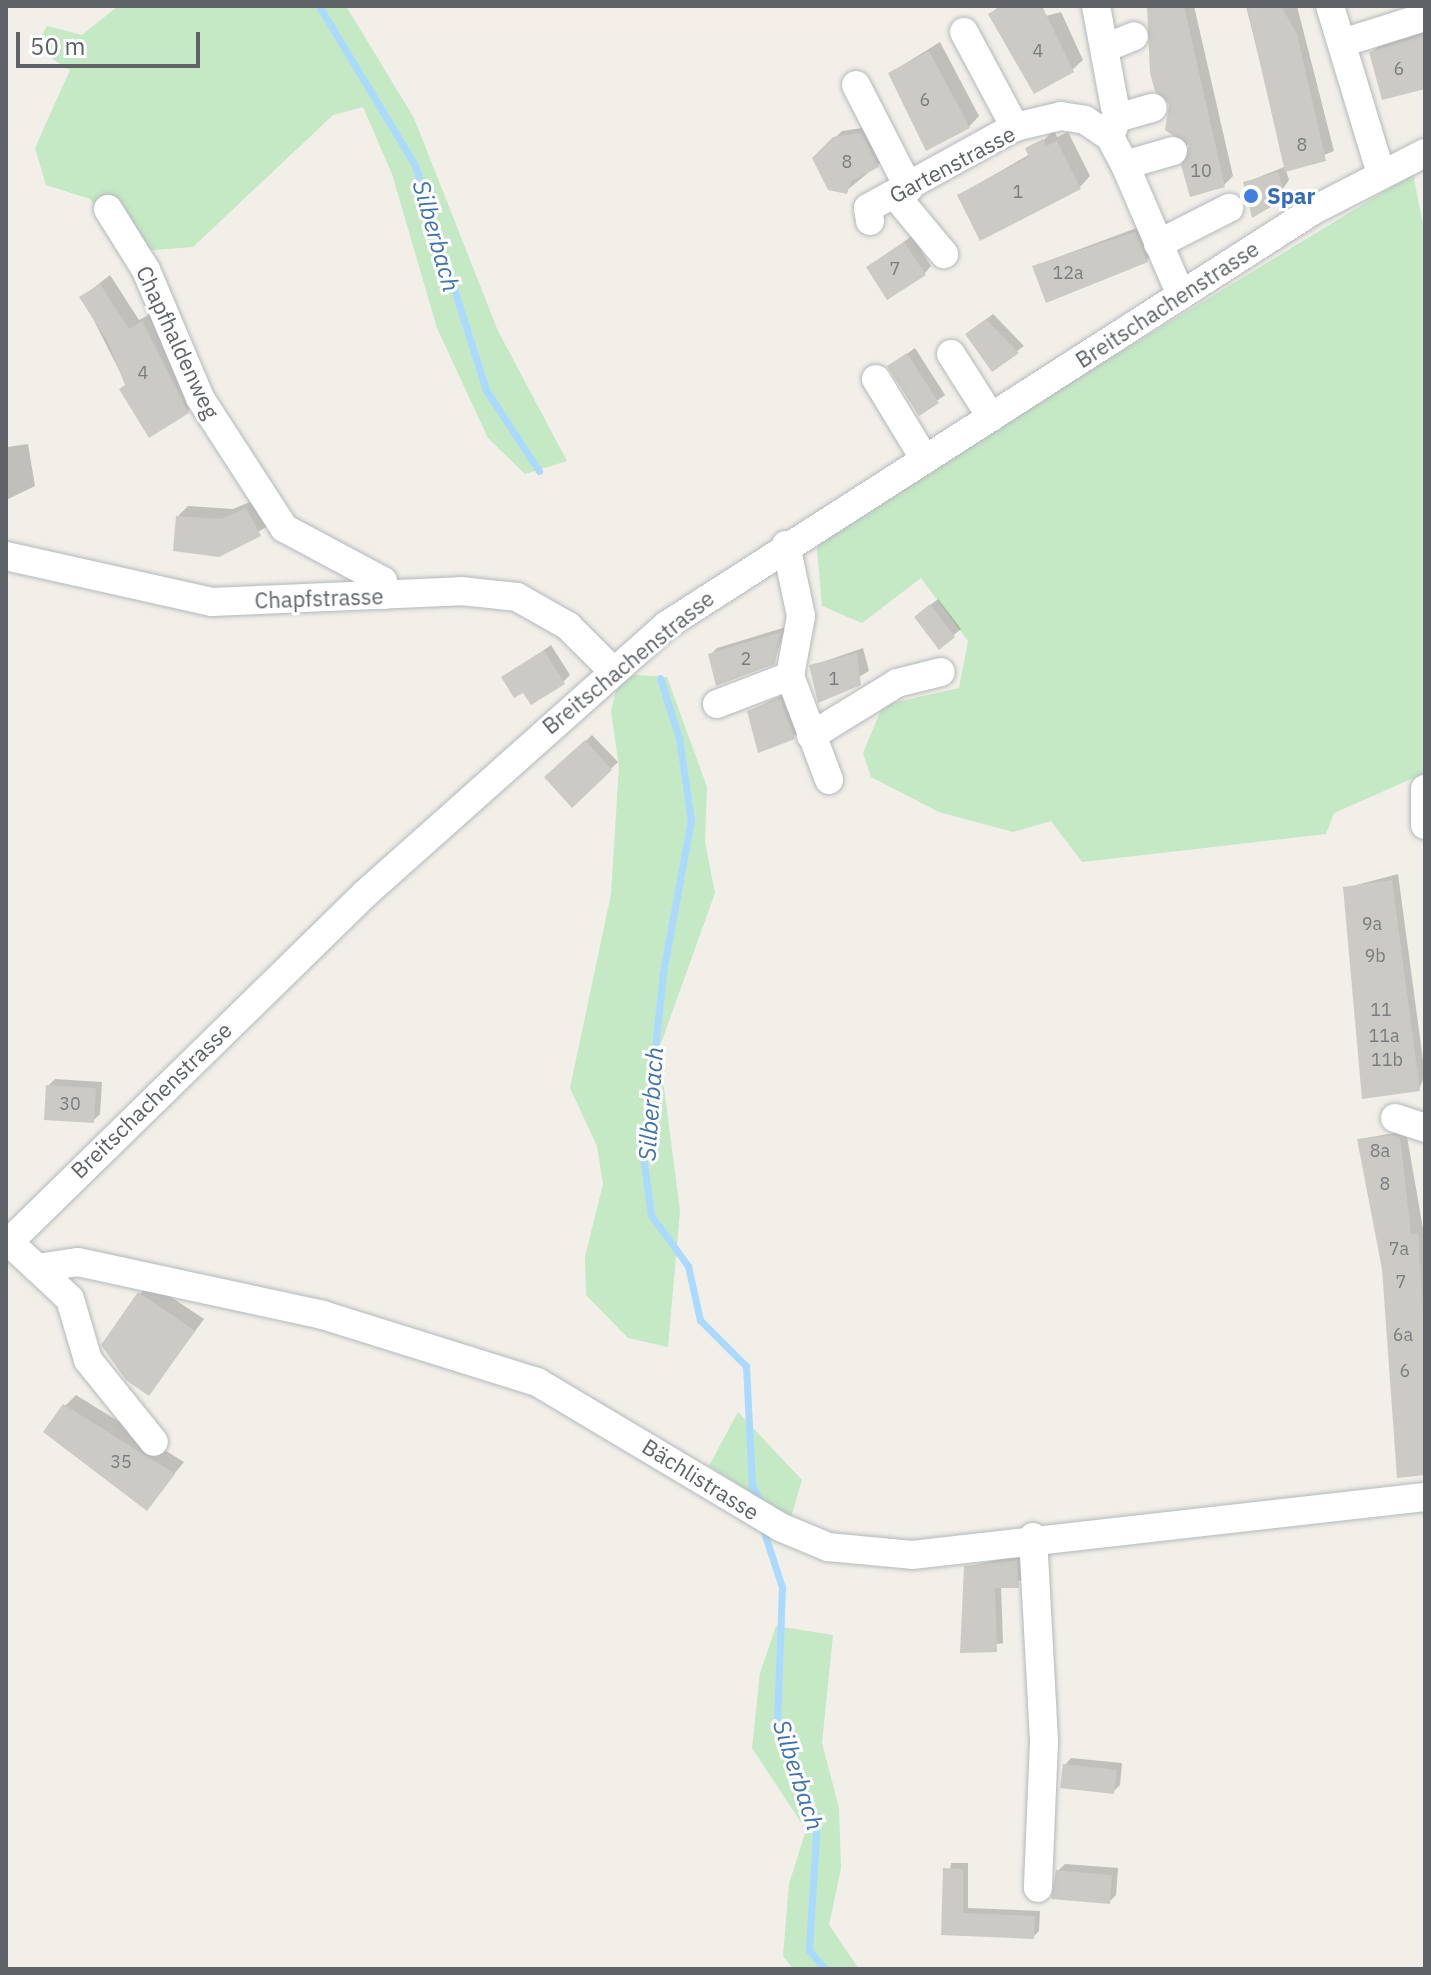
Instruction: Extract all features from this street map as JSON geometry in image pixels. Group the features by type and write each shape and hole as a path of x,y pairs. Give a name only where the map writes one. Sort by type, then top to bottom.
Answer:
{"street":[{"path":"1096,6 1123,177 1181,295"},
{"path":"1330,6 1380,171"},
{"path":"1342,43 1425,17"},
{"path":"964,32 1015,127"},
{"path":"1105,48 1134,36"},
{"path":"856,85 902,191 944,254"},
{"path":"1113,128 1153,108"},
{"name":"Gartenstrasse","path":"869,214 902,191 1015,127 1061,116 1113,128"},
{"path":"1123,177 1173,151"},
{"name":"Breitschachenstrasse","path":"8,1243 355,904 612,670 786,545 1380,171 1425,153"},
{"path":"1158,244 1229,208"},
{"name":"Chapfhaldenweg","path":"108,209 146,270 200,398 284,528 383,581 384,595"},
{"path":"951,354 991,417"},
{"path":"876,379 924,458"},
{"path":"786,545 801,616 790,676 829,780"},
{"name":"Chapfstrasse","path":"6,556 212,602 384,595 517,597 568,626 612,670"},
{"path":"811,736 897,683 941,672"},
{"path":"717,704 790,676"},
{"path":"1425,789 1425,825"},
{"path":"1395,1118 1425,1130"},
{"path":"8,1243 70,1299 88,1360 154,1442"},
{"name":"Bächlistrasse","path":"37,1268 78,1262 323,1315 510,1372 828,1547 912,1555 1033,1537 1425,1497"},
{"path":"1033,1537 1044,1742 1038,1888"}],"green space":[{"path":"118,6 346,6 414,118 498,331 567,461 525,474 488,438 437,328 392,174 363,107 333,115 193,247 129,252 90,199 46,185 35,148 70,70 35,48 47,26 82,35"},
{"path":"1413,174 1425,234 1425,773 1334,813 1326,834 1082,862 1051,821 1013,832 939,812 871,777 863,753 883,705 959,688 968,641 921,578 862,623 822,606 816,537"},
{"path":"620,674 667,677 707,787 705,842 715,893 659,1049 680,1211 668,1347 628,1338 586,1295 585,1257 603,1184 597,1146 570,1088 611,894 619,767 611,711"},
{"path":"738,1412 802,1480 791,1517 709,1466"},
{"path":"776,1626 833,1635 822,1743 839,1808 841,1868 829,1925 859,1969 793,1969 783,1956 789,1884 806,1830 752,1748 760,1673"}],"building":[{"path":"1002,6 1042,6 1074,72 1034,94 988,14"},
{"path":"1147,6 1184,6 1225,187 1190,197 1181,165 1189,146 1165,130 1169,104 1155,91 1150,73"},
{"path":"1247,6 1281,6 1297,34 1326,161 1285,172"},
{"path":"1425,35 1425,89 1382,100 1369,52"},
{"path":"929,51 970,128 926,151 888,73"},
{"path":"861,133 879,167 851,181 847,194 828,190 812,158 833,137"},
{"path":"1043,139 1046,146 1057,141 1081,189 980,241 957,195 1029,157 1025,148"},
{"path":"1278,172 1283,188 1270,196 1274,205 1252,218 1243,182"},
{"path":"1135,232 1148,262 1046,303 1032,266"},
{"path":"904,242 926,275 887,300 866,267"},
{"path":"100,284 129,329 142,321 189,413 149,438 119,389 125,385 108,342 79,297"},
{"path":"986,319 1019,353 992,372 965,334"},
{"path":"907,353 939,403 919,416 887,366"},
{"path":"246,508 261,536 219,557 173,551 176,516 221,519"},
{"path":"930,604 955,637 939,650 914,617"},
{"path":"781,632 775,664 716,686 708,654"},
{"path":"544,650 565,684 531,705 523,693 514,698 501,677"},
{"path":"857,653 861,685 818,703 809,665"},
{"path":"780,698 795,739 758,753 747,711"},
{"path":"585,740 612,770 572,808 544,777"},
{"path":"1392,880 1420,1091 1362,1099 1343,887"},
{"path":"46,1085 96,1088 94,1123 44,1120"},
{"path":"1400,1137 1411,1234 1418,1233 1425,1343 1425,1475 1397,1478 1382,1269 1357,1139"},
{"path":"138,1292 195,1331 149,1396 126,1380 101,1345"},
{"path":"63,1404 175,1474 147,1511 43,1432"},
{"path":"1017,1560 1019,1588 995,1588 997,1652 960,1653 964,1566"},
{"path":"1063,1764 1117,1770 1114,1794 1060,1788"},
{"path":"943,1868 963,1869 963,1913 1035,1916 1034,1939 941,1935"},
{"path":"1056,1870 1112,1875 1110,1904 1051,1899"}],"waterway":[{"name":"Silberbach","path":"319,6 415,165 486,390 539,471"},
{"name":"Silberbach","path":"660,678 679,738 691,820 663,973 643,1156 651,1215 688,1266 700,1320 746,1366 752,1485 760,1502"},
{"name":"Silberbach","path":"763,1529 782,1587 777,1725 817,1819 809,1950 825,1969"}],"place":[{"name":"Spar","path":"1251,196"}]}
